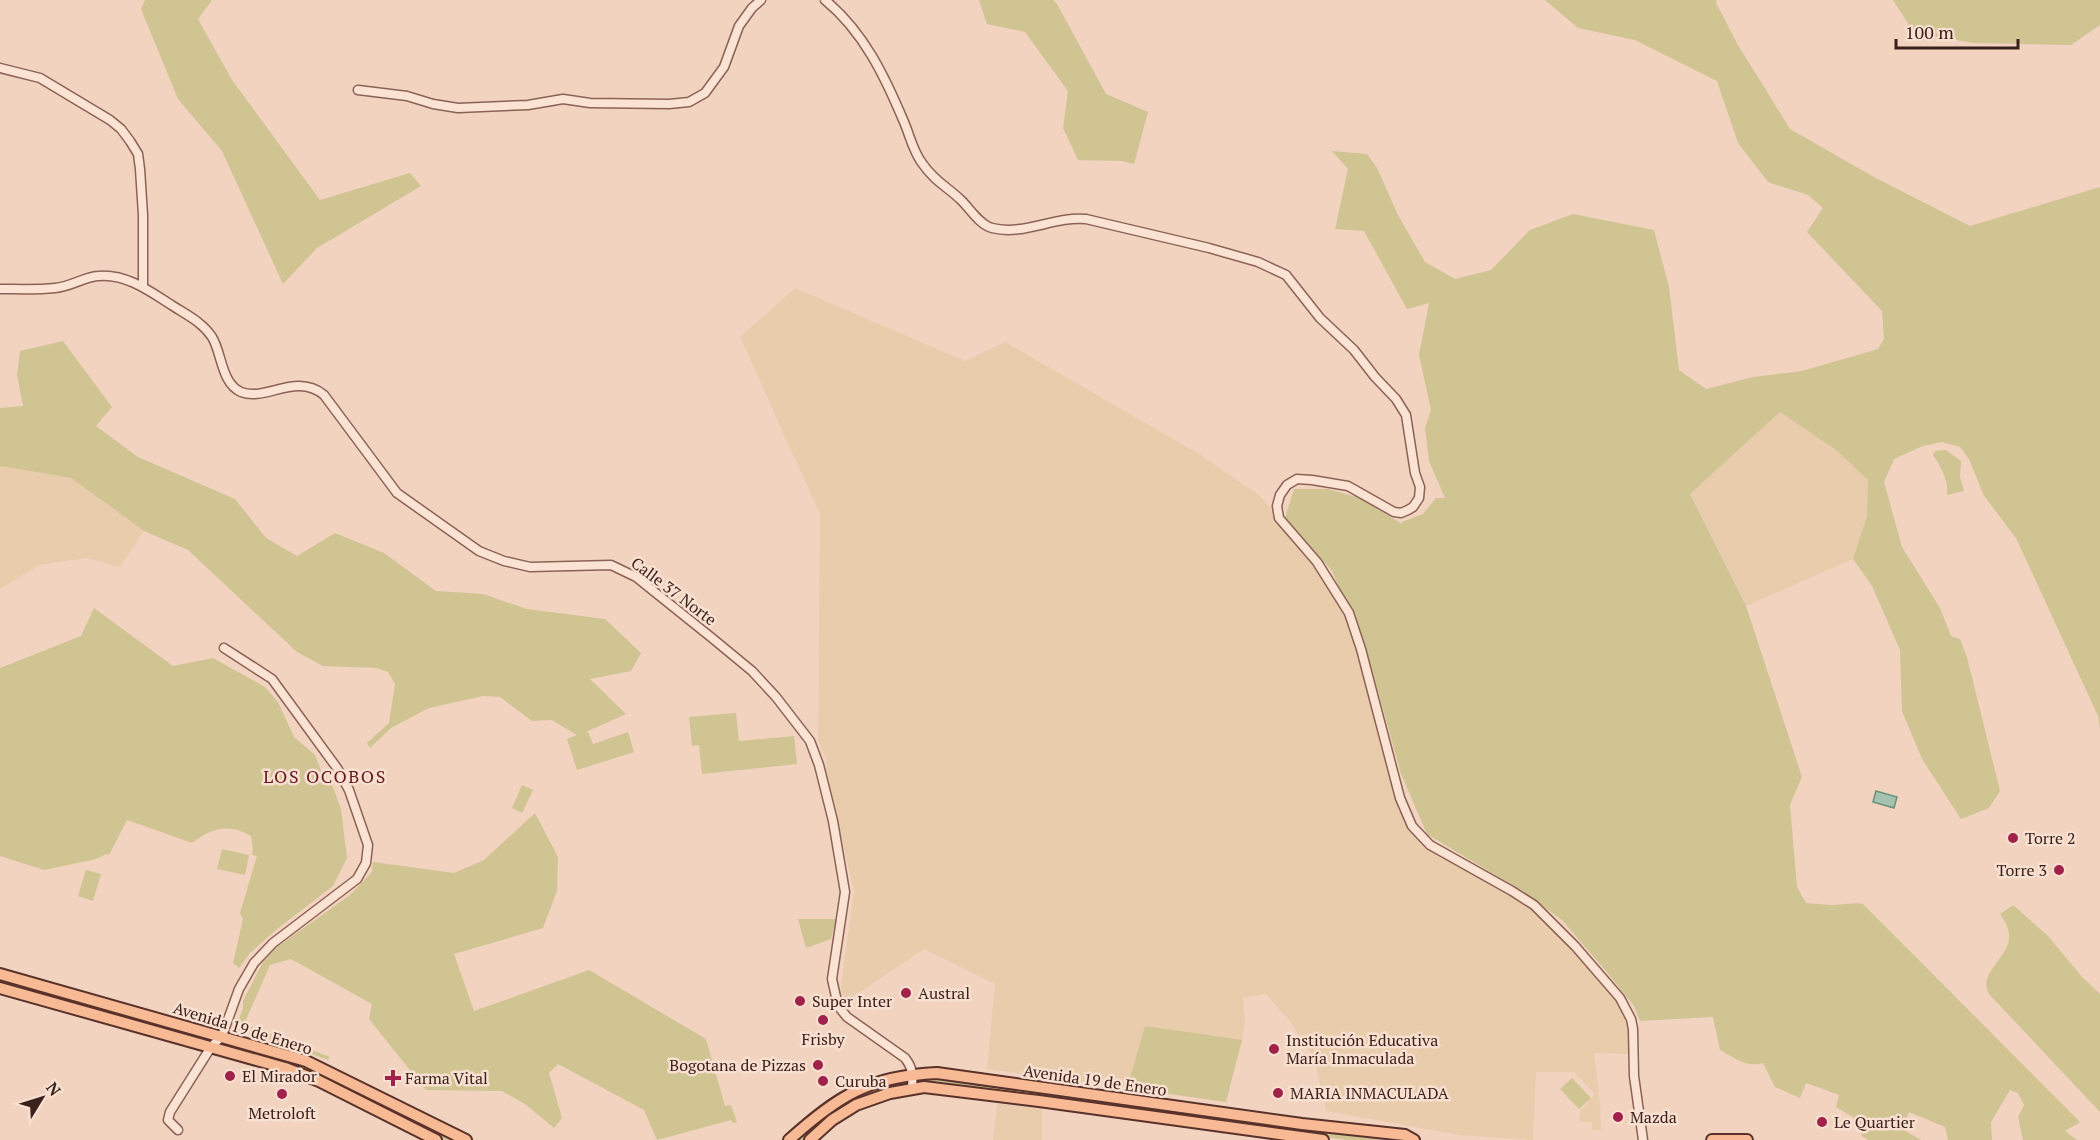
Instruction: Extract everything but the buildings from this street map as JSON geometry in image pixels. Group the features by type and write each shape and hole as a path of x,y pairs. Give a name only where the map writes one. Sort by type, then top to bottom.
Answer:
{"main road":[{"name":"Avenida 19 de Enero","path":"0,974 306,1061 466,1140"},
{"name":"Avenida 19 de Enero","path":"0,988 300,1074 436,1140"},
{"name":"Avenida 19 de Enero","path":"789,1140 823,1109 850,1093 886,1079 913,1075 948,1075 1302,1124 1405,1135 1414,1140"},
{"name":"Avenida 19 de Enero","path":"810,1140 832,1120 856,1105 890,1093 936,1087 1323,1140"},
{"path":"1712,1140 1747,1140"}],"street":[{"path":"358,90 407,96 433,104 458,108 528,105 563,99 590,103 689,102 705,93 724,67 740,26 760,0"},
{"path":"825,0 843,16 872,56 883,75 921,162 931,175 960,199 987,227 1021,230 1056,220 1086,219 1209,248 1274,269 1286,275 1309,307 1345,340 1374,377 1396,399 1406,415 1415,473 1420,488 1419,498 1413,507 1401,513 1394,512 1348,486 1297,479 1287,485 1280,495 1277,506 1279,518 1317,562 1349,613 1400,798 1412,826 1430,844 1512,891 1533,906 1571,941 1620,998 1631,1019 1633,1029 1634,1076 1643,1140"},
{"path":"0,68 40,78 110,120 130,141 138,154 140,169 143,215 143,287"},
{"name":"Calle 37 Norte","path":"0,289 56,288 98,276 118,278 143,287 203,325 218,349 226,376 238,391 249,394 293,386 318,390 397,492 479,551 504,561 530,567 611,565 636,577 752,671 798,723 810,741 819,765 833,821 845,892 832,979 838,1005 847,1017 905,1058 911,1066 913,1075"},
{"path":"178,1130 168,1120 170,1112 211,1047 222,1036 239,990 254,963 273,943 357,879 366,863 368,845 346,785 337,768 282,691 272,679 224,648"},
{"path":"912,1089 913,1075"}],"shaded area":[{"path":"145,0 212,0 198,19 232,80 320,200 410,173 421,186 317,248 283,284 222,151 178,99 141,9"},
{"path":"979,0 1053,0 1057,4 1106,94 1148,112 1134,164 1122,161 1078,160 1063,128 1068,91 1025,32 987,24"},
{"path":"1545,0 1717,0 1716,3 1738,45 1790,129 1872,176 1970,226 2100,187 2100,730 2098,716 2016,538 1984,496 1969,459 1960,447 1942,442 1923,446 1894,459 1884,482 1902,547 1940,608 1951,636 1960,639 1967,657 2000,791 1989,808 1961,819 1922,759 1902,711 1900,650 1872,586 1853,559 1867,516 1868,480 1836,450 1780,412 1690,494 1746,606 1802,777 1790,805 1797,887 1806,903 1863,904 2080,1122 2065,1131 2077,1140 2023,1140 2018,1117 2024,1105 2018,1093 2010,1090 1991,1122 1992,1140 1948,1140 1945,1127 1909,1112 1902,1129 1921,1140 1868,1140 1862,1136 1856,1119 1836,1107 1839,1095 1806,1083 1800,1098 1775,1087 1763,1063 1746,1063 1720,1050 1713,1017 1640,1021 1634,1006 1562,920 1522,891 1427,834 1401,774 1368,655 1332,571 1285,518 1294,489 1328,489 1360,498 1402,524 1402,522 1423,514 1436,498 1445,498 1429,461 1425,428 1431,410 1419,355 1429,303 1407,309 1364,231 1335,229 1348,169 1332,151 1367,154 1377,168 1398,215 1425,262 1455,279 1491,270 1530,230 1573,214 1654,230 1669,287 1679,370 1706,389 1753,377 1802,371 1878,349 1884,339 1882,311 1807,232 1823,208 1808,195 1768,182 1738,143 1717,81 1635,40 1578,28"},
{"path":"1893,0 2100,0 2100,25 2071,45 1974,43 1914,33"},
{"path":"795,288 965,361 1005,342 1199,454 1259,495 1307,551 1349,613 1400,798 1419,834 1534,906 1627,1009 1633,1054 1594,1053 1601,1130 1592,1130 1592,1122 1579,1122 1580,1111 1595,1094 1574,1072 1536,1072 1533,1140 1459,1135 1326,1111 1314,1058 1289,1020 1266,994 1243,998 1245,1019 1242,1040 1145,1027 1127,1088 987,1069 995,984 924,949 845,1002 841,990 854,891 826,771 827,761 818,740 820,514 740,337"},
{"path":"63,341 112,407 96,426 138,457 235,499 266,538 297,556 335,533 384,553 436,591 483,594 527,609 605,619 641,653 631,671 590,679 626,714 586,732 593,744 628,732 634,752 577,770 567,739 577,735 552,720 532,721 500,697 483,696 429,708 391,728 370,748 367,743 389,723 395,684 388,672 376,668 323,666 297,652 188,550 144,531 71,478 0,466 0,408 23,406 17,375 20,351"},
{"path":"1780,412 1836,450 1868,480 1867,516 1853,559 1746,606 1690,494"},
{"path":"1946,450 1961,461 1960,477 1964,491 1947,495 1946,479 1933,455 1935,451"},
{"path":"0,466 71,478 144,531 120,567 86,558 39,565 0,589"},
{"path":"94,608 173,666 213,658 265,687 278,702 294,737 315,755 323,776 333,787 341,809 347,858 333,886 277,929 250,953 239,968 233,963 243,919 240,913 257,856 252,855 251,836 243,832 220,829 192,843 127,820 109,855 106,854 96,859 44,870 0,856 0,668 81,636"},
{"path":"736,713 739,741 794,736 797,764 702,774 699,745 692,746 689,717"},
{"path":"522,785 533,790 522,813 512,808"},
{"path":"1876,791 1897,797 1894,808 1873,802"},
{"path":"535,813 558,857 557,891 543,928 454,954 474,1011 589,970 706,1039 725,1106 731,1105 737,1122 733,1123 731,1120 657,1140 644,1110 558,1064 549,1073 562,1118 554,1128 525,1104 502,1091 426,1090 369,1019 372,1004 291,959 270,965 244,1024 330,1057 328,1060 235,1029 243,1009 243,1001 263,962 277,947 350,895 372,872 373,862 454,873 484,860"},
{"path":"222,849 249,855 245,875 217,869"},
{"path":"86,870 101,874 93,901 78,896"},
{"path":"2013,905 2048,936 2082,977 2100,994 2100,1112 1989,994 1986,986 1987,979 2008,943 2008,929 2000,914"},
{"path":"798,919 836,919 831,939 806,948"},
{"path":"9,981 303,1064 456,1140 445,1140 328,1082 8,986"},
{"path":"1145,1026 1242,1040 1226,1102 1127,1088"},
{"path":"942,1078 1387,1140 1347,1140 942,1082 919,1082 919,1079"},
{"path":"1572,1078 1591,1098 1579,1109 1560,1089"},
{"path":"895,1083 894,1088 866,1095 844,1106 804,1140 796,1140 819,1119 853,1095"},
{"path":"997,1104 1042,1108 1042,1140 993,1140"}],"place":[{"name":"Torre 2","path":"2013,838"},
{"name":"Torre 3","path":"2059,870"},
{"name":"Austral","path":"906,993"},
{"name":"Super Inter","path":"800,1001"},
{"name":"Frisby","path":"823,1020"},
{"name":"Institución Educativa María Inmaculada","path":"1274,1049"},
{"name":"Bogotana de Pizzas","path":"818,1065"},
{"name":"El Mirador","path":"230,1076"},
{"name":"Farma Vital","path":"393,1078"},
{"name":"Curuba","path":"823,1081"},
{"name":"MARIA INMACULADA","path":"1278,1093"},
{"name":"Metroloft","path":"282,1094"},
{"name":"Mazda","path":"1618,1117"},
{"name":"Le Quartier","path":"1822,1122"}],"district":[{"name":"LOS OCOBOS","path":"325,777"}]}
